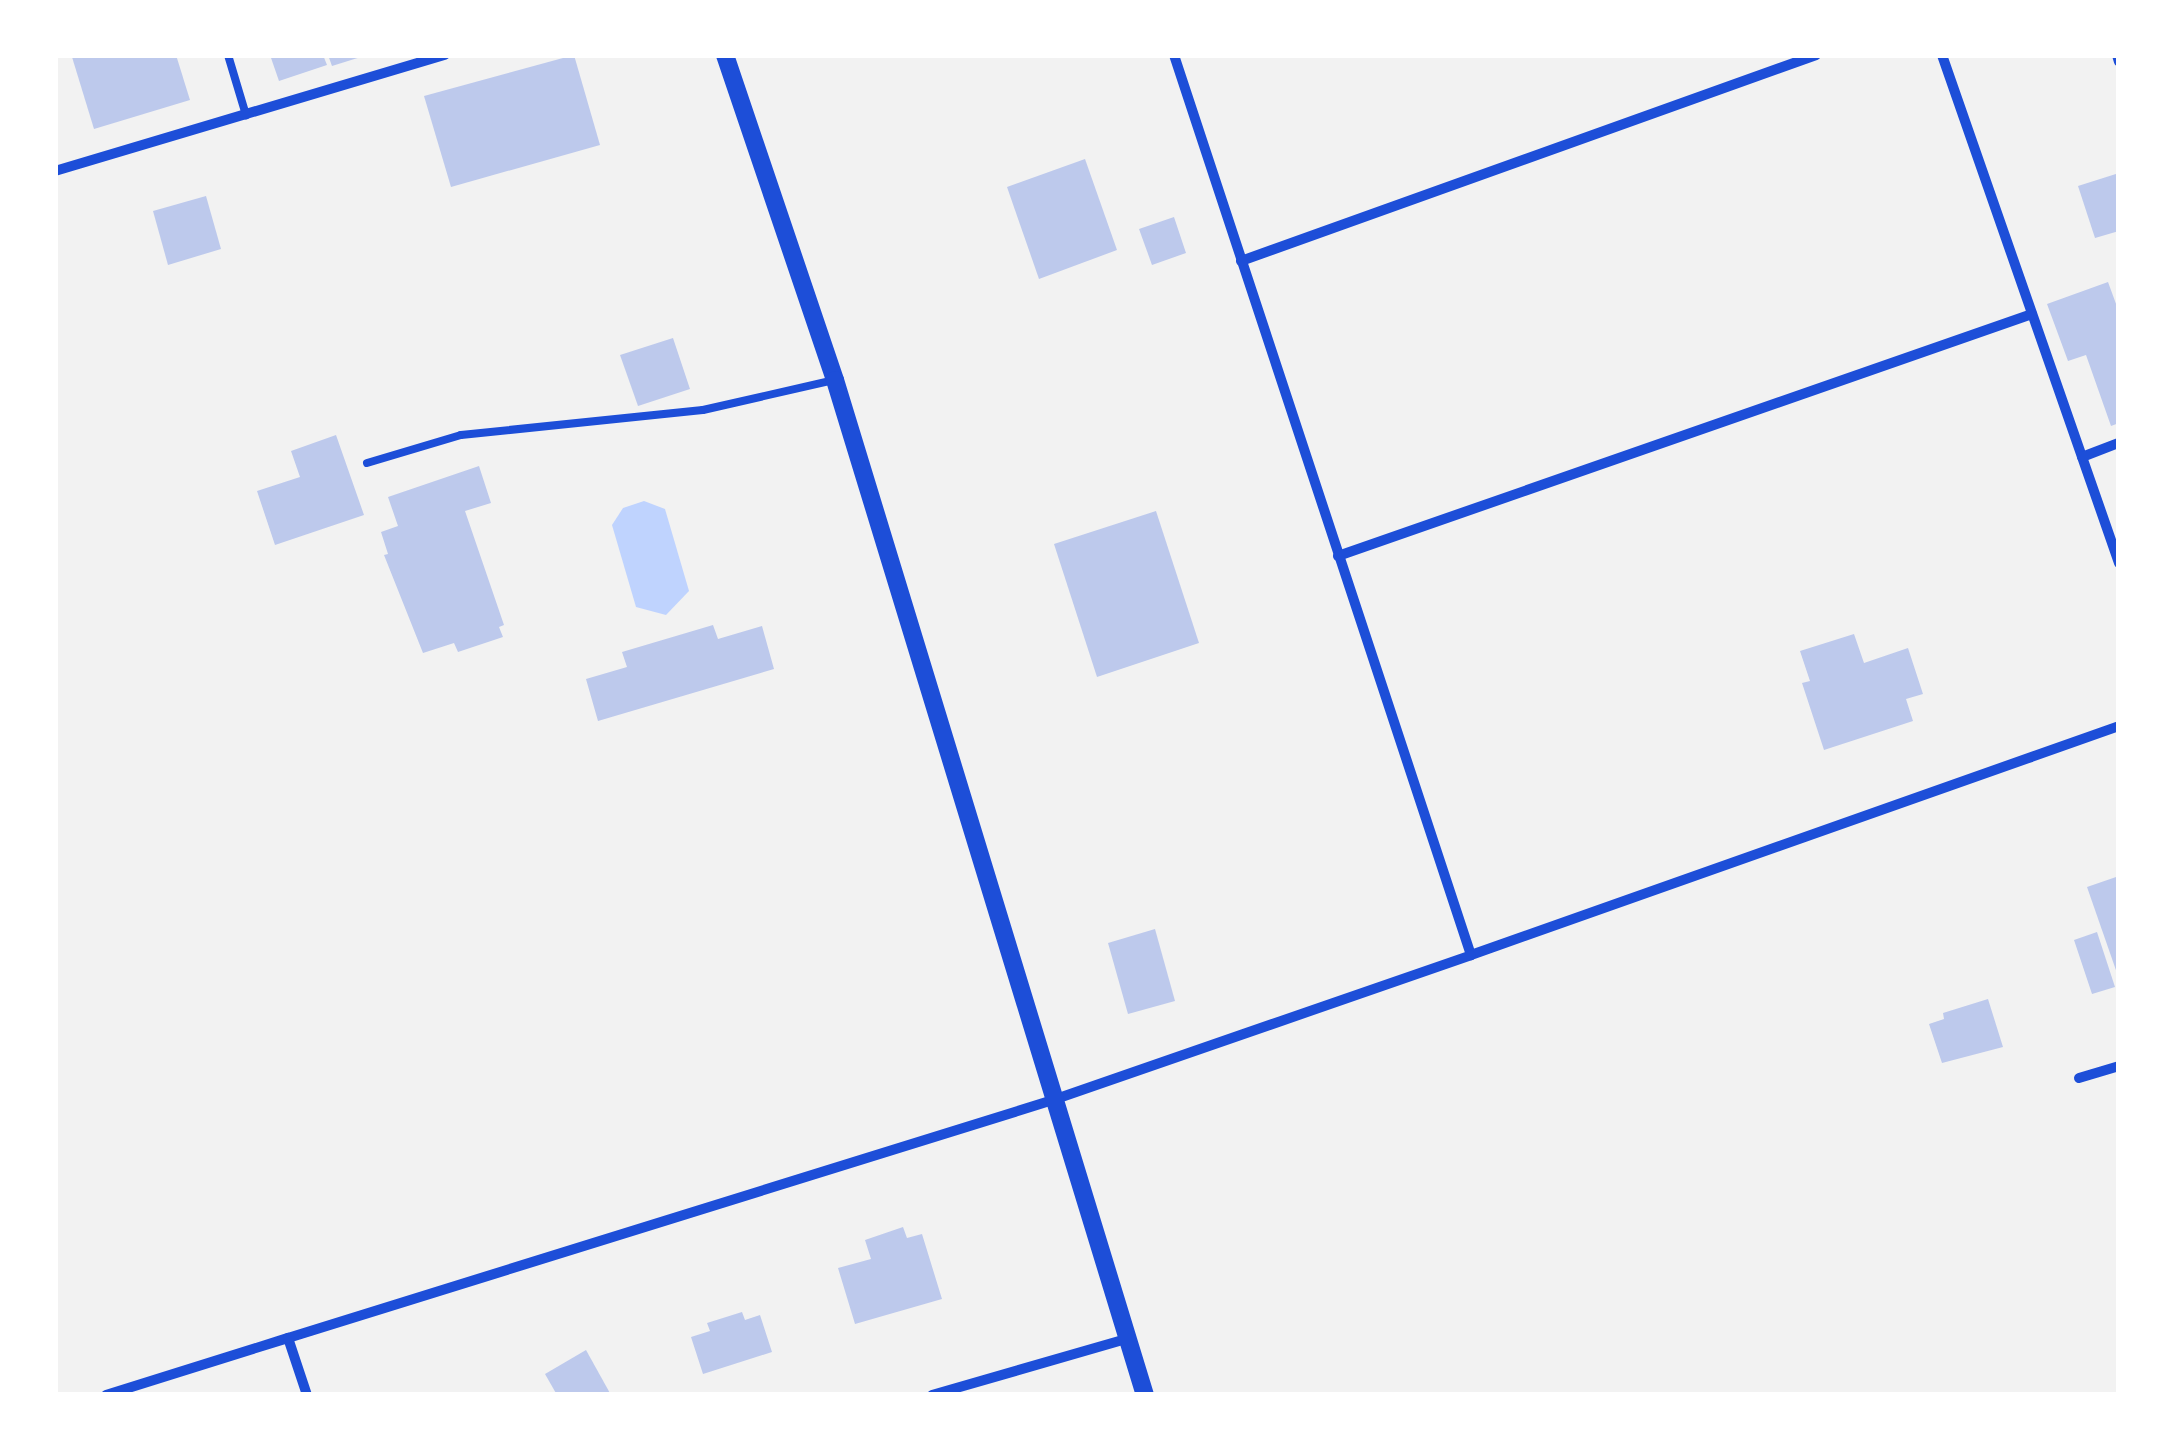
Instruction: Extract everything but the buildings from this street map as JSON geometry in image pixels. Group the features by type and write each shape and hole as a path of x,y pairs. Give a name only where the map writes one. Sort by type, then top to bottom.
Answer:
{"street":[{"path":"55,171 445,55"},
{"path":"725,55 835,380 1145,1395"},
{"path":"1174,55 1471,955"},
{"path":"1241,260 1816,55"},
{"path":"1942,55 2119,564"},
{"path":"1338,556 2032,314"},
{"path":"2082,456 2119,443"},
{"path":"106,1395 1053,1100 2119,726"},
{"path":"2079,1078 2119,1066"},
{"path":"288,1338 307,1395"},
{"path":"932,1395 1126,1339"}],"lane":[{"path":"228,55 246,115"},
{"path":"367,463 461,436 703,410 835,380"}],"water":[{"path":"644,501 665,509 689,591 666,615 636,607 612,525 623,508"}]}
